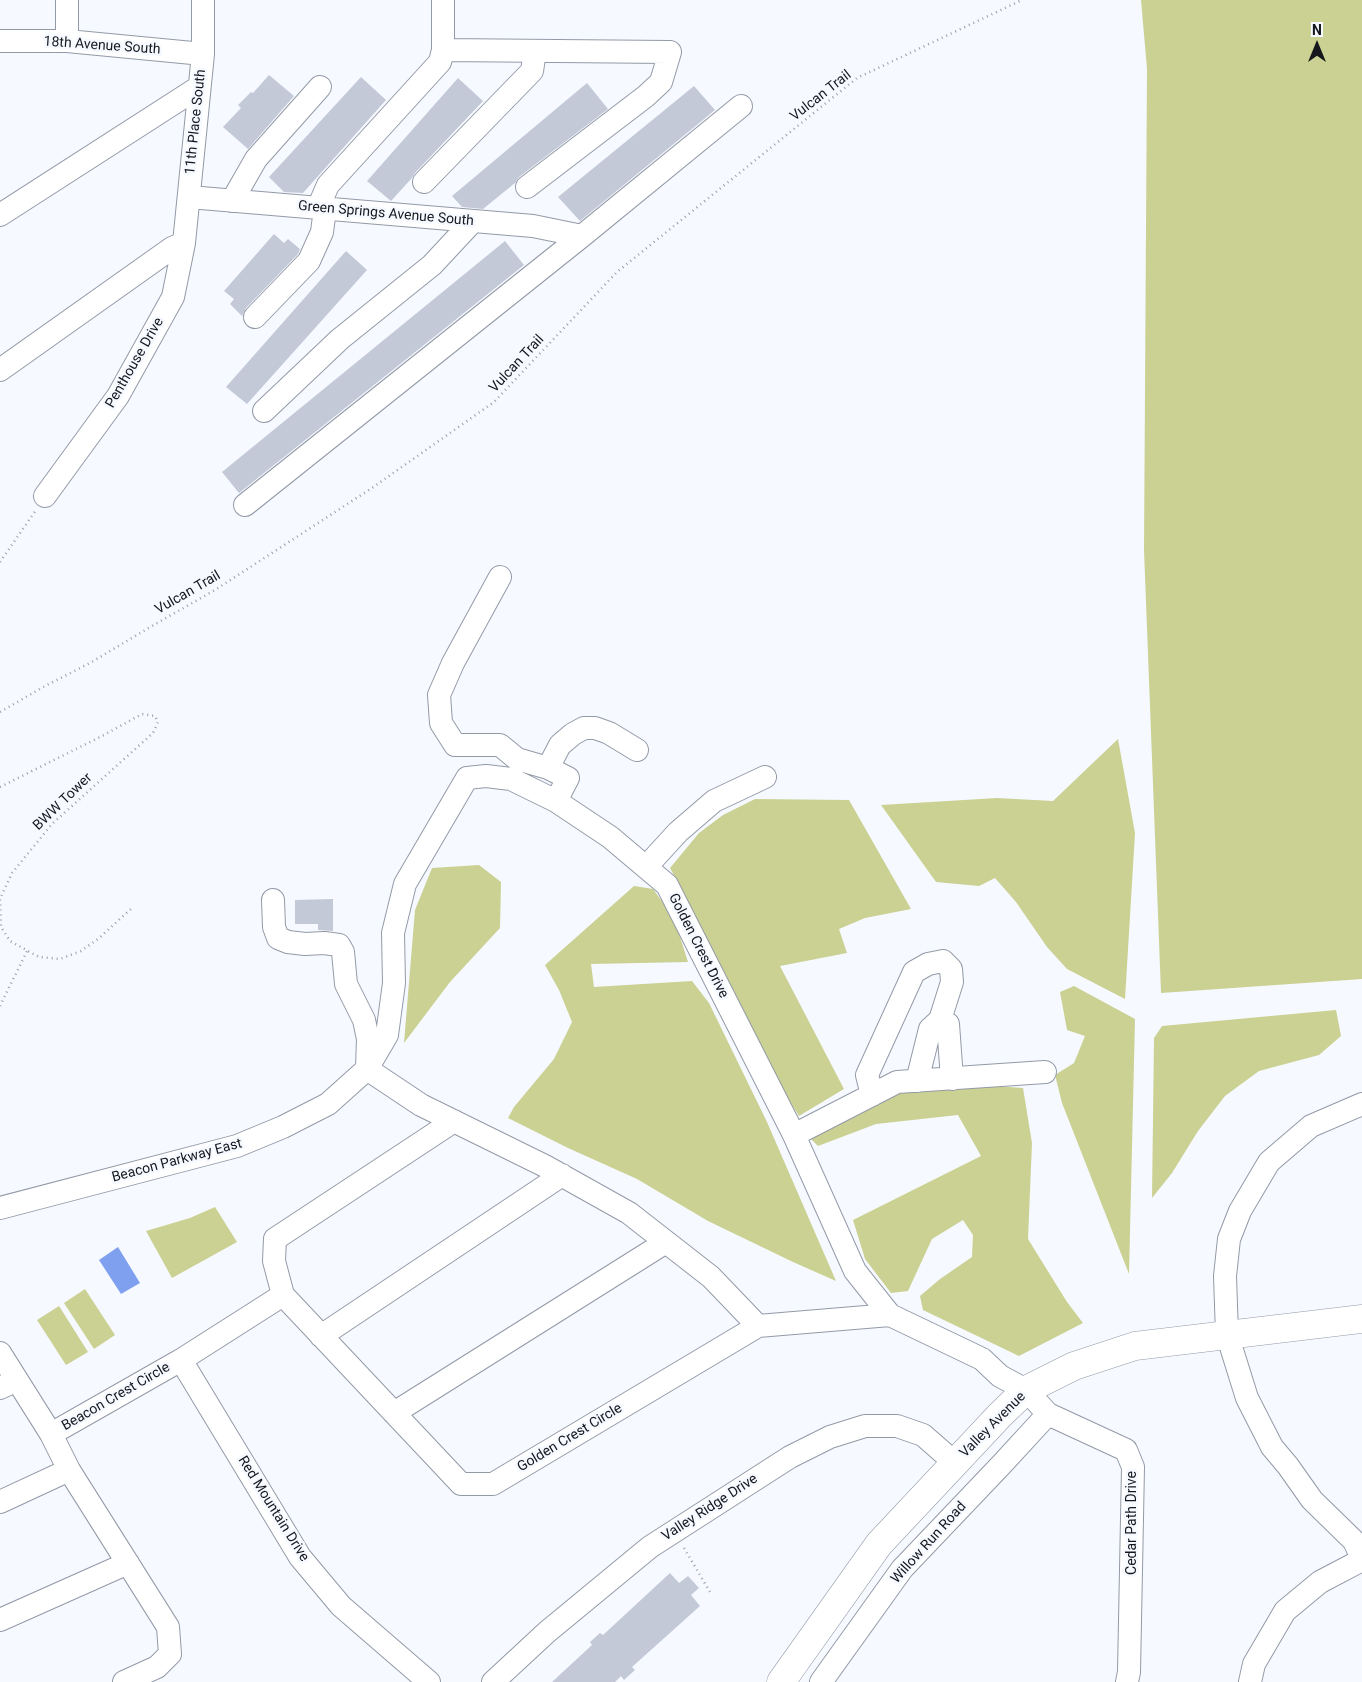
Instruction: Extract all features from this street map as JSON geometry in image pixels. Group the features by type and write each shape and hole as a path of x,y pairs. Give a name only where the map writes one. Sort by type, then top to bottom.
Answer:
{"main road":[{"name":"Valley Avenue","path":"781,1682 879,1544 1000,1415 1026,1390 1074,1366 1136,1346 1362,1319"}],"street":[{"path":"67,0 67,40"},
{"name":"11th Place South","path":"184,244 203,54 204,0"},
{"path":"255,317 309,261 322,232 322,208 328,184 440,62 443,50 443,0"},
{"name":"18th Avenue South","path":"0,41 67,40 203,54"},
{"path":"443,50 670,52 661,82 646,96 527,186"},
{"path":"424,182 532,71 535,51"},
{"path":"0,215 199,87"},
{"path":"232,201 256,159 320,87"},
{"path":"245,505 582,236 741,106"},
{"name":"Green Springs Avenue South","path":"189,197 533,226 582,236"},
{"path":"264,410 340,339 432,265 473,221"},
{"path":"0,370 172,248 184,244"},
{"name":"Penthouse Drive","path":"45,496 118,396 169,305 173,297 184,244"},
{"path":"500,576 453,663 440,695 441,723 455,745 500,745 517,759 548,768 568,778 556,801"},
{"path":"548,768 560,745 584,728 595,728 608,733 637,750"},
{"name":"Golden Crest Drive","path":"467,778 486,776 510,779 556,801 610,837 668,885 794,1135 854,1271 890,1315 982,1359 1000,1376 1026,1390 1048,1414"},
{"path":"646,867 678,832 714,801 765,777"},
{"name":"Beacon Parkway East","path":"0,1208 237,1146 282,1127 328,1104 367,1069 387,1035 394,983 393,933 405,884 467,778"},
{"path":"274,900 274,927 278,938 288,942 305,944 324,943 339,945 343,952 346,984 364,1020 368,1039 367,1069 404,1095 562,1175 629,1213 711,1277 758,1326"},
{"path":"872,1095 867,1075 914,972 928,964 943,962 951,969 952,982 940,1020 930,1029 917,1081"},
{"path":"940,1020 948,1024 952,1079"},
{"path":"794,1135 897,1082 1044,1072"},
{"path":"1250,1682 1254,1664 1285,1611 1320,1582 1362,1559 1354,1540 1312,1500 1272,1447 1247,1398 1227,1334 1225,1276 1230,1239 1240,1211 1269,1162 1311,1126 1362,1104"},
{"name":"Golden Crest Circle","path":"454,1121 275,1239 274,1261 283,1295 461,1484 493,1484 758,1326 890,1315"},
{"path":"321,1336 562,1175"},
{"path":"394,1414 666,1242"},
{"path":"181,1360 283,1295"},
{"name":"Beacon Crest Circle","path":"0,1353 9,1384 50,1434 69,1470 168,1627 170,1654 157,1666 124,1682"},
{"name":"Beacon Crest Circle","path":"50,1434 181,1360"},
{"name":"Red Mountain Drive","path":"181,1360 300,1557 341,1606 426,1682"},
{"name":"Willow Run Road","path":"821,1682 902,1569 1048,1414"},
{"name":"Cedar Path Drive","path":"1048,1414 1126,1450 1133,1467 1129,1672 1126,1682"},
{"name":"Valley Ridge Drive","path":"493,1682 547,1632 650,1547 790,1456 830,1436 865,1426 897,1426 923,1435 955,1463"},
{"path":"0,1502 69,1470"},
{"path":"0,1620 128,1562"}],"path":[{"name":"Vulcan Trail","path":"0,712 90,663 215,590 372,488 494,402 617,272 858,78 1022,0"},
{"path":"0,562 45,496"},
{"name":"BWW Tower","path":"0,787 104,736 142,714 155,716 158,722 153,733 52,824 12,873 0,900 1,927 10,941 39,957 60,959 81,951 98,940 133,906"},
{"path":"0,1006 28,951"},
{"path":"674,1531 710,1592"}],"green space":[{"path":"1141,0 1362,0 1362,979 1161,993 1144,550 1147,69"},
{"path":"1118,739 1135,833 1125,999 1067,969 1047,947 1016,902 995,878 979,886 936,882 881,805 997,798 1053,801"},
{"path":"755,799 849,800 911,909 865,918 839,929 847,953 780,966 844,1089 799,1116 766,1065 718,960 670,868 699,833 723,815"},
{"path":"479,865 501,882 500,928 450,982 404,1043 415,910 432,868"},
{"path":"634,886 653,889 674,918 688,962 591,964 594,987 692,981 709,1003 767,1122 836,1281 708,1221 637,1179 508,1118 514,1107 554,1059 572,1022 559,990 545,965"},
{"path":"1074,986 1135,1019 1129,1274 1062,1103 1055,1075 1074,1063 1085,1036 1067,1030 1060,992"},
{"path":"1336,1010 1341,1036 1319,1055 1259,1071 1225,1096 1198,1131 1172,1173 1152,1198 1154,1038 1162,1026"},
{"path":"966,1084 1023,1088 1032,1143 1028,1239 1067,1302 1083,1323 1019,1356 923,1310 920,1296 940,1279 972,1257 973,1235 963,1220 932,1239 908,1291 891,1293 865,1259 853,1220 981,1156 958,1115 876,1124 818,1146 808,1136 891,1094"},
{"path":"215,1207 237,1242 172,1278 146,1231 190,1218"},
{"path":"85,1289 115,1335 94,1349 64,1303"},
{"path":"59,1306 88,1352 66,1365 37,1320"}],"water":[{"path":"118,1247 140,1283 121,1294 99,1260"}],"building":[{"path":"269,75 294,96 248,149 223,127 241,108 238,105 251,92 253,93"},
{"path":"361,77 386,100 303,193 284,192 269,177"},
{"path":"458,78 483,101 391,201 367,181"},
{"path":"587,83 608,109 519,177 515,183 483,209 462,207 452,196"},
{"path":"694,86 715,110 580,221 558,197"},
{"path":"274,234 284,243 288,239 300,249 298,254 246,308 242,316 230,304 234,299 224,291"},
{"path":"505,241 524,265 239,493 222,472"},
{"path":"346,251 367,270 247,404 226,387"},
{"path":"333,899 333,931 318,930 318,924 295,924 295,900"},
{"path":"670,1573 679,1583 688,1576 699,1588 691,1595 700,1606 632,1667 635,1670 624,1680 621,1676 615,1682 552,1682 592,1645 590,1642 600,1633 603,1635"}]}
